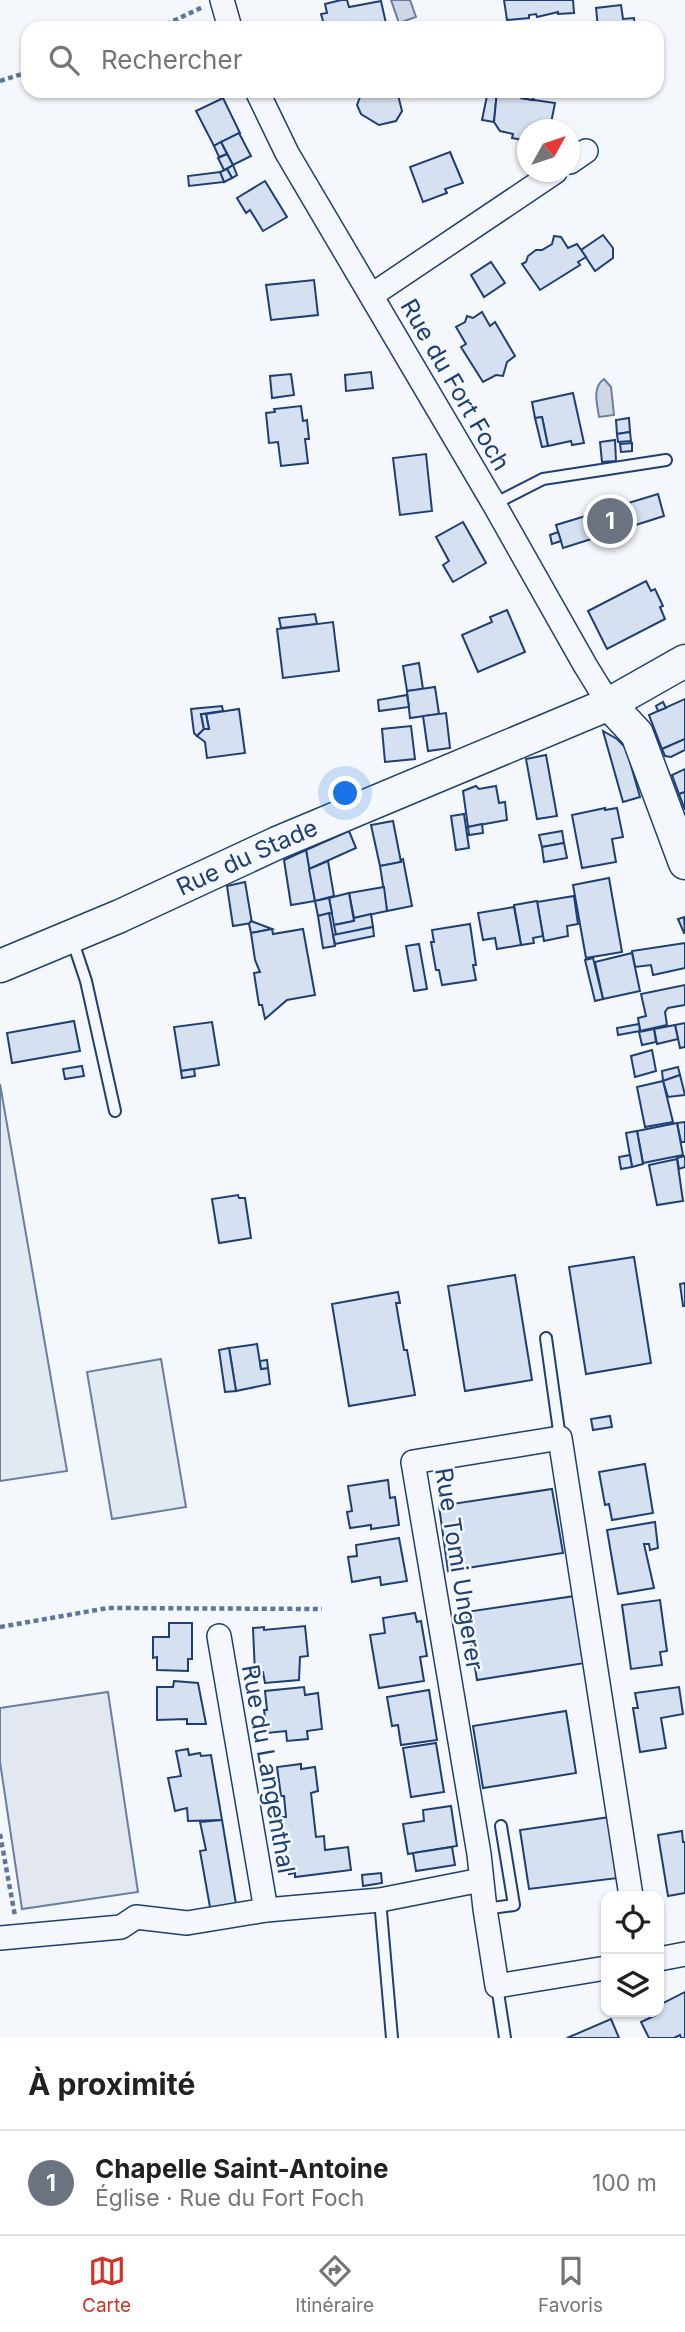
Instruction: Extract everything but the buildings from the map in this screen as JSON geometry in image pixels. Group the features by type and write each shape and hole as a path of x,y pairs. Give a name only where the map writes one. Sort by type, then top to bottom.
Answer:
{"street":[{"path":"216,2 226,21"},
{"name":"Rue du Fort Foch","path":"260,98 287,153 609,704"},
{"path":"372,295 540,182"},
{"name":"Rue du Stade","path":"0,966 277,843 609,704 685,661"},
{"path":"609,704 637,734 685,863"},
{"path":"560,1438 630,1891"},
{"name":"Rue Tomi Ungerer","path":"497,1986 414,1462 560,1438"},
{"name":"Rue du Langenthal","path":"219,1636 266,1910"},
{"path":"10,1937 121,1927 136,1917 187,1923 266,1910 380,1900 481,1880"},
{"path":"664,1957 685,1954"},
{"path":"497,1986 601,1969"}],"lane":[{"path":"494,504 543,479 666,460"},
{"path":"71,936 86,981 115,1111"},
{"path":"546,1338 560,1438"},
{"path":"485,1909 514,1905 501,1826"},
{"path":"380,1900 392,2038"},
{"name":"Rue Tomi Ungerer","path":"497,1986 505,2038"}],"path":[{"path":"174,21 216,2"},
{"path":"0,81 21,74"},
{"path":"0,1627 108,1608 322,1609"},
{"path":"0,1834 10,1937"}],"shaded area":[{"path":"391,0 410,0 416,17 398,21"},
{"path":"604,379 611,387 614,415 599,417 597,391"},
{"path":"0,1084 67,1471 0,1481"},
{"path":"161,1359 186,1507 112,1519 87,1372"},
{"path":"108,1692 138,1892 22,1909 0,1762 0,1708"}],"place":[{"name":"Chapelle Saint-Antoine","path":"610,521"}]}
